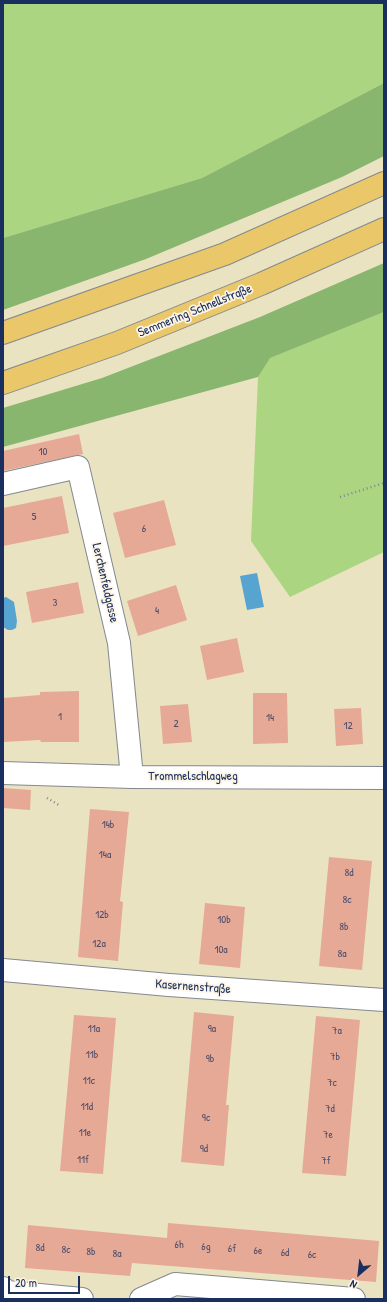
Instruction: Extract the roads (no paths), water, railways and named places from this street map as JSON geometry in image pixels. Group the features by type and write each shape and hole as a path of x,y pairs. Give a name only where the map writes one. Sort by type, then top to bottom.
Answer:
{"highway":[{"path":"3,333 225,254 384,183"},
{"name":"Semmering Schnellstraße","path":"3,383 117,343 261,284 384,229"}],"street":[{"name":"Lerchenfeldgasse","path":"3,484 78,467 120,643 132,777"},
{"name":"Trommelschlagweg","path":"3,773 132,777 384,778"},
{"name":"Kasernenstraße","path":"3,970 169,985 384,1000"},
{"path":"141,1299 174,1284 354,1299"},
{"path":"3,1288 7,1292 82,1299"}],"water":[{"path":"257,573 264,607 247,610 240,576"},
{"path":"6,597 14,602 17,621 16,628 12,630 8,630 3,627 3,598"}]}
